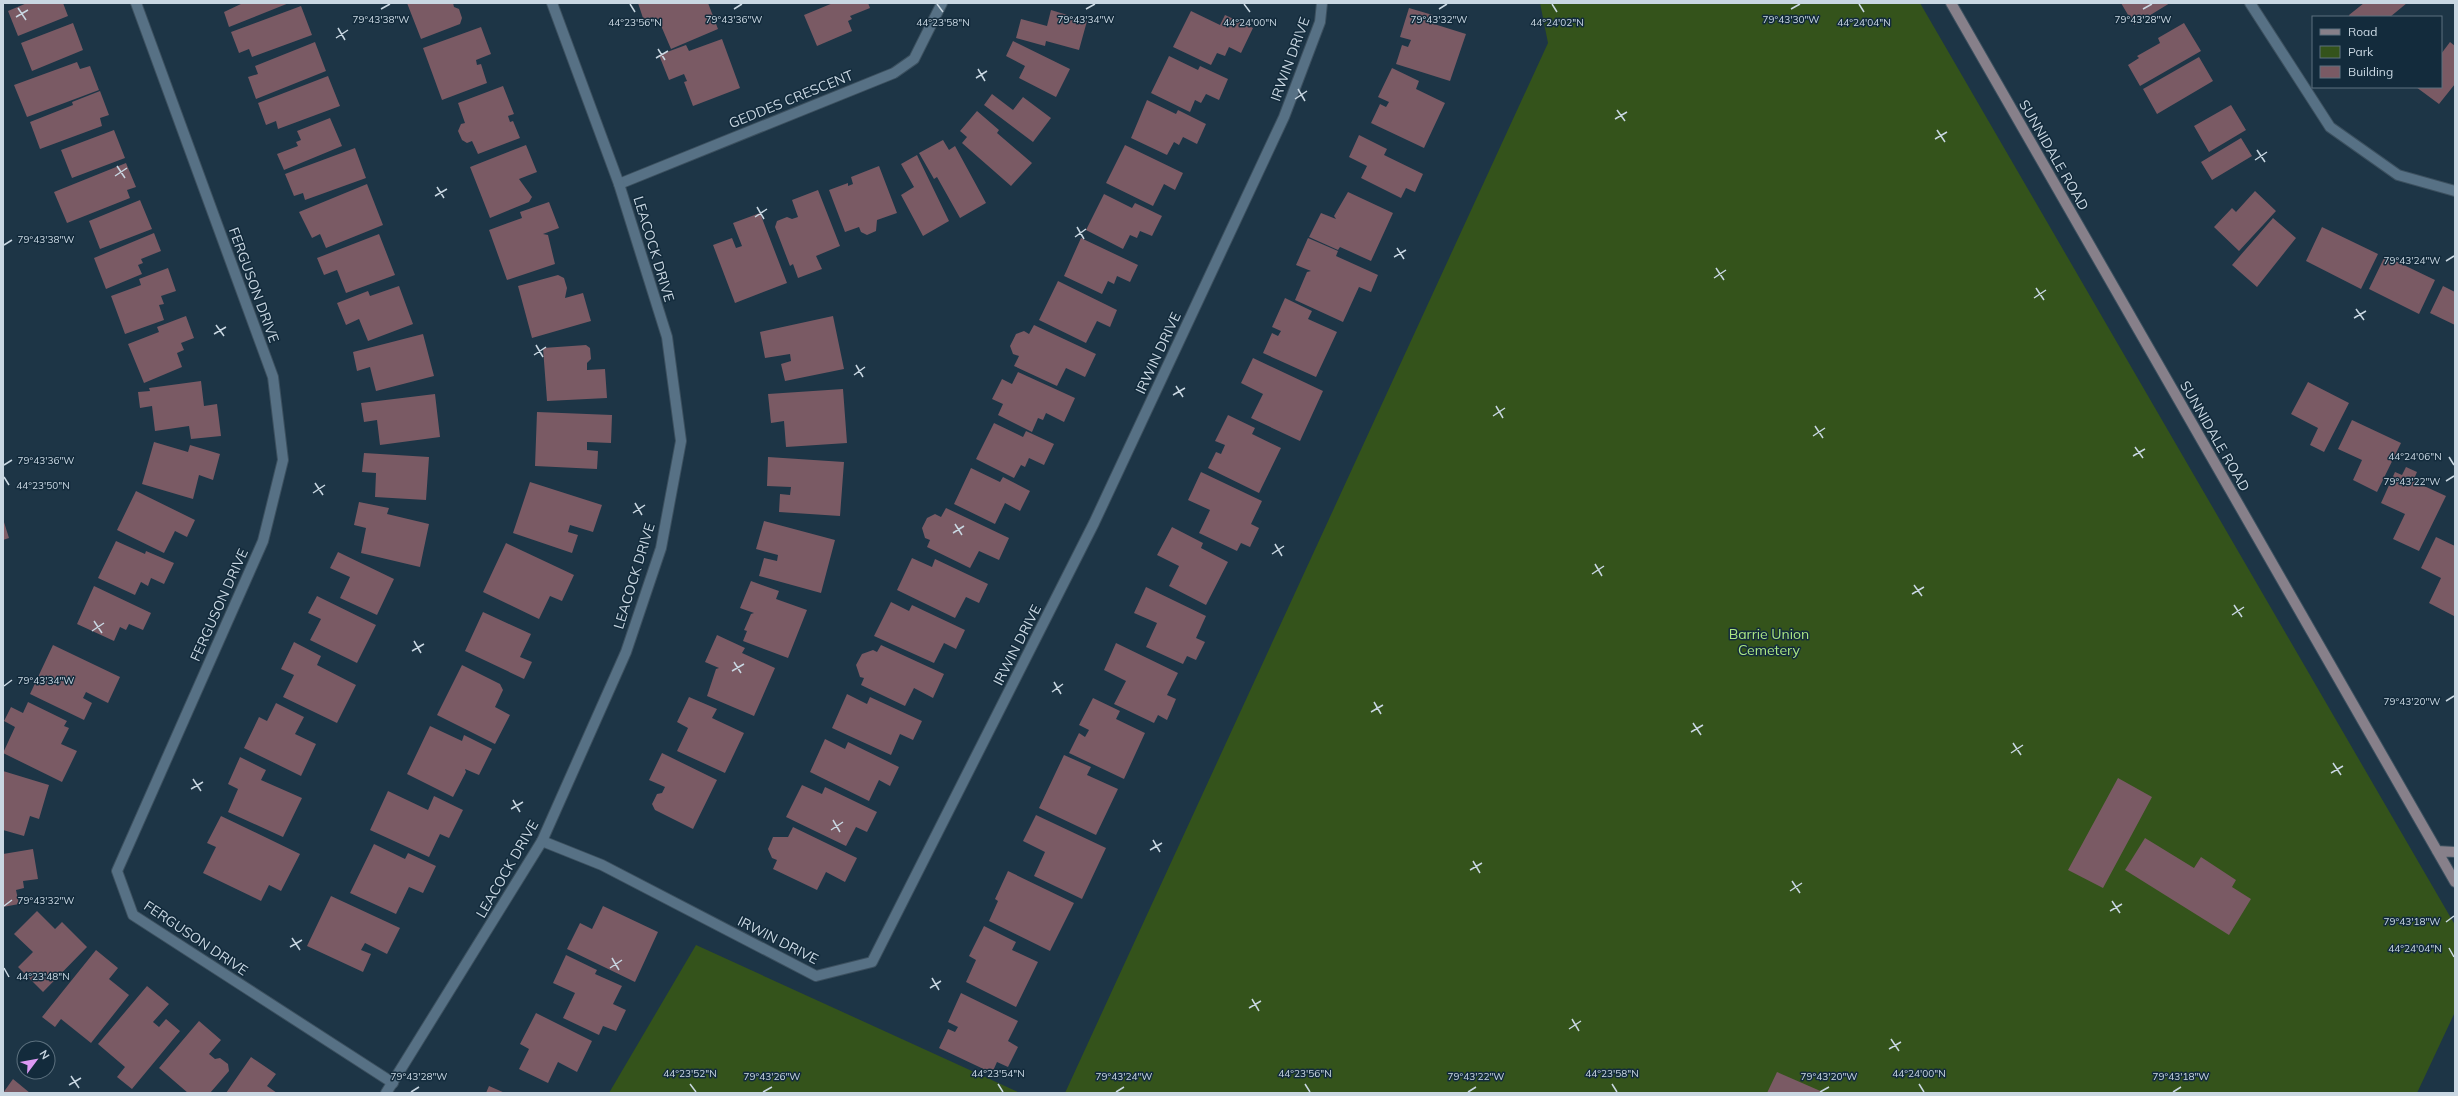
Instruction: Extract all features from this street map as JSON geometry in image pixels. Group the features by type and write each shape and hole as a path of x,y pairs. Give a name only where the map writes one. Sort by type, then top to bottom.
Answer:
{"main road":[{"name":"SUNNIDALE ROAD","path":"1951,3 2455,882"},
{"path":"2437,851 2455,852"}],"street":[{"name":"FERGUSON DRIVE","path":"136,3 273,378 283,460 263,541 116,871 133,915 393,1083"},
{"name":"LEACOCK DRIVE","path":"386,1093 542,841 626,652 661,548 681,442 667,337 618,184 552,3"},
{"name":"GEDDES CRESCENT","path":"618,184 894,73 914,59 942,3"},
{"name":"IRWIN DRIVE","path":"542,841 602,865 816,976 872,962 1094,522 1284,117 1320,22 1322,3"},
{"path":"2250,3 2330,127 2398,174 2455,191"}],"green space":[{"name":"Barrie Union Cemetery","path":"1540,3 1920,3 2455,925 2455,1012 2417,1093 1065,1093 1548,43"},
{"path":"696,945 1020,1093 609,1093"}],"building":[{"path":"27,3 63,3 68,16 18,36 8,11"},
{"path":"243,3 289,3 229,27 224,12"},
{"path":"407,3 453,3 454,7 459,9 462,18 460,24 421,39"},
{"path":"638,3 708,3 718,29 671,49 659,21 662,18 645,24"},
{"path":"833,3 868,3 870,8 850,16 852,19 848,21 852,31 817,46 804,15"},
{"path":"2121,3 2170,3 2134,25"},
{"path":"2364,3 2407,3 2391,16 2349,15"},
{"path":"301,6 312,35 252,57 249,49 239,53 231,32"},
{"path":"1409,8 1436,16 1434,24 1466,34 1450,81 1396,64 1402,45 1408,47 1411,40 1400,37"},
{"path":"1051,10 1087,21 1079,50 1046,41 1045,46 1016,38 1021,19 1047,26"},
{"path":"1191,11 1220,25 1225,15 1253,28 1241,53 1229,47 1225,56 1217,53 1211,65 1173,47"},
{"path":"73,23 83,50 32,71 21,43"},
{"path":"2184,23 2201,51 2140,86 2128,65 2139,58 2137,56 2160,43 2158,38"},
{"path":"481,27 491,54 476,60 477,65 481,64 487,83 442,100 423,48"},
{"path":"722,39 740,88 693,106 684,82 687,81 684,74 669,80 659,55 686,45 689,51"},
{"path":"1013,41 1070,69 1056,97 1019,78 1025,66 1006,56"},
{"path":"315,42 326,71 256,99 248,77 258,74 255,66"},
{"path":"2450,42 2455,46 2455,84 2439,104 2417,88 2442,88 2442,53"},
{"path":"1169,56 1198,70 1200,66 1228,79 1219,100 1206,94 1201,103 1195,100 1190,112 1151,93"},
{"path":"2199,57 2213,81 2157,114 2143,89"},
{"path":"77,62 80,69 90,66 99,90 27,117 14,85"},
{"path":"1392,68 1419,81 1416,89 1445,103 1424,148 1371,123 1380,104 1386,107 1389,102 1378,97"},
{"path":"328,76 340,106 278,129 276,121 266,125 258,103"},
{"path":"503,86 514,114 508,116 510,122 513,121 520,138 478,154 472,141 467,143 462,140 458,131 461,124 465,123 458,103"},
{"path":"100,91 109,115 100,118 102,126 40,149 30,122 73,105 72,102"},
{"path":"992,94 1013,110 1023,97 1051,118 1033,142 984,105"},
{"path":"1147,100 1176,114 1178,110 1206,124 1197,144 1183,137 1179,145 1174,142 1167,155 1131,138"},
{"path":"2231,105 2246,130 2209,152 2194,126"},
{"path":"977,111 999,130 997,133 1032,163 1011,186 962,143 967,137 960,131"},
{"path":"330,118 342,146 284,170 277,154 298,146 296,142 301,140 297,131"},
{"path":"114,130 125,158 72,178 61,150"},
{"path":"1359,135 1387,149 1384,155 1423,174 1415,192 1406,188 1401,198 1361,178 1367,166 1349,157"},
{"path":"2241,138 2252,156 2212,180 2201,162"},
{"path":"943,140 949,150 955,146 986,203 960,218 937,177 934,179 919,153"},
{"path":"526,145 537,172 519,179 532,197 529,202 490,218 470,167"},
{"path":"1125,145 1183,173 1175,190 1164,184 1153,206 1106,183"},
{"path":"355,148 366,178 305,200 303,193 294,196 285,174"},
{"path":"917,155 949,221 923,236 901,195 914,187 901,164"},
{"path":"126,163 136,187 127,190 130,198 67,223 54,192"},
{"path":"879,166 897,213 877,220 876,231 867,235 861,232 859,227 845,232 829,190 848,183 848,186 853,184 851,177"},
{"path":"367,184 383,225 326,248 320,234 312,238 299,212"},
{"path":"818,190 840,246 816,256 822,269 798,278 793,264 790,266 775,227 777,221 787,217 792,219 798,217 792,200"},
{"path":"2255,191 2276,211 2239,251 2214,227 2232,208 2236,212"},
{"path":"1348,192 1393,213 1371,261 1340,247 1338,250 1309,237 1321,213 1336,219 1334,216"},
{"path":"1104,194 1132,208 1135,203 1162,216 1152,236 1140,231 1137,238 1130,235 1123,249 1086,230"},
{"path":"140,200 152,229 100,249 89,221"},
{"path":"549,202 559,228 543,234 548,235 555,264 507,280 489,230 522,218 520,212"},
{"path":"760,213 787,283 735,303 713,245 732,238 736,248 742,246 733,223"},
{"path":"2273,218 2296,238 2257,287 2232,265"},
{"path":"2322,227 2378,254 2361,289 2306,261"},
{"path":"154,233 161,251 141,259 143,263 138,265 142,274 106,289 94,258"},
{"path":"379,234 395,275 346,293 337,270 324,275 317,258"},
{"path":"1081,238 1138,265 1130,282 1117,276 1114,284 1108,281 1102,294 1064,276"},
{"path":"1308,238 1338,251 1336,256 1378,275 1371,292 1359,287 1343,322 1295,300 1307,272 1311,271 1296,265"},
{"path":"2385,256 2435,280 2419,314 2369,289"},
{"path":"168,268 176,291 161,296 164,304 159,305 164,320 125,334 111,296 141,285 139,279"},
{"path":"558,275 564,278 567,288 565,298 583,293 591,321 532,338 518,286"},
{"path":"1058,281 1117,310 1110,327 1097,321 1086,343 1039,320"},
{"path":"399,286 413,324 368,341 359,319 346,325 337,303 368,291 370,296"},
{"path":"2443,286 2455,292 2455,325 2430,313"},
{"path":"1285,298 1312,311 1308,319 1337,332 1316,377 1263,353 1272,333 1278,336 1281,331 1272,327"},
{"path":"186,316 194,338 181,343 184,350 177,353 182,367 144,383 128,344 159,332 157,327"},
{"path":"833,316 844,369 785,381 781,364 791,361 790,354 765,358 760,332"},
{"path":"1034,325 1096,354 1085,377 1066,368 1057,386 1014,366 1019,356 1013,354 1010,346 1016,334 1024,331 1029,334"},
{"path":"423,334 434,376 376,391 370,367 357,371 353,352"},
{"path":"586,345 590,348 591,359 587,363 587,370 605,369 607,398 547,401 543,348"},
{"path":"1253,358 1323,391 1300,441 1251,418 1263,394 1241,383"},
{"path":"1018,372 1075,398 1064,422 1046,413 1043,420 1038,418 1032,432 998,415 1003,404 992,399 1002,379 1012,384"},
{"path":"201,381 204,406 217,404 221,436 191,439 189,426 155,431 152,406 140,408 138,392 150,391 149,388"},
{"path":"2308,382 2349,403 2324,452 2310,445 2318,428 2291,414"},
{"path":"843,389 847,443 786,447 784,421 771,423 768,394"},
{"path":"435,394 440,437 380,445 377,420 364,422 361,403"},
{"path":"537,412 612,415 611,443 587,442 587,450 598,451 597,469 535,466"},
{"path":"1228,415 1255,428 1252,434 1281,448 1259,493 1208,468 1216,452 1221,454 1225,445 1215,441"},
{"path":"2352,420 2401,443 2377,492 2353,480 2362,460 2338,449"},
{"path":"994,423 1023,437 1026,431 1054,444 1044,465 1029,458 1025,467 1021,465 1014,478 976,459"},
{"path":"154,442 188,452 190,445 220,454 213,480 199,475 193,499 142,484"},
{"path":"364,453 429,457 426,500 375,497 376,473 362,472"},
{"path":"768,457 844,462 840,516 779,512 780,494 790,495 791,487 767,486"},
{"path":"2406,467 2417,472 2413,481 2446,496 2419,551 2393,539 2405,514 2381,503 2395,472 2402,475"},
{"path":"971,468 1000,482 1003,477 1030,491 1020,511 1005,503 995,524 954,504"},
{"path":"1201,472 1262,501 1251,524 1259,528 1250,547 1241,543 1237,551 1199,533 1210,510 1188,500"},
{"path":"530,482 602,505 593,532 570,525 568,532 578,535 572,553 513,533"},
{"path":"136,491 195,520 187,537 175,531 164,553 117,530"},
{"path":"359,502 389,508 387,514 429,524 420,567 361,553 366,528 354,525"},
{"path":"946,508 1009,538 999,560 979,551 970,568 927,547 930,540 925,538 922,528 927,518 935,514 941,517"},
{"path":"3,519 9,538 3,540"},
{"path":"764,521 835,540 821,593 759,576 764,558 777,561 778,555 756,549"},
{"path":"1172,527 1203,543 1201,548 1228,562 1206,605 1169,586 1179,566 1157,555"},
{"path":"2436,537 2455,546 2454,616 2429,603 2441,578 2421,568"},
{"path":"116,541 145,554 146,551 174,563 164,584 151,578 148,586 141,582 135,595 98,578"},
{"path":"506,543 574,575 562,601 550,596 539,619 483,592"},
{"path":"338,552 394,579 377,615 340,598 350,577 330,568"},
{"path":"912,558 932,567 935,559 988,584 979,603 966,597 955,618 897,590"},
{"path":"751,581 779,591 776,599 807,610 788,658 743,641 747,631 744,630 751,614 754,613 740,608"},
{"path":"94,586 151,613 143,630 129,624 126,630 120,627 114,641 77,624"},
{"path":"1146,587 1206,616 1196,638 1205,642 1196,660 1187,656 1183,664 1146,647 1157,623 1134,613"},
{"path":"317,596 376,625 357,663 310,640 321,619 308,613"},
{"path":"891,602 909,611 912,605 965,630 956,649 944,643 934,663 874,636"},
{"path":"483,612 531,634 520,657 532,662 524,679 465,651"},
{"path":"717,635 745,648 742,653 775,668 754,716 707,696 716,669 719,668 705,662"},
{"path":"294,642 321,656 317,665 356,685 337,723 283,697 294,675 281,669"},
{"path":"1116,643 1178,673 1167,695 1176,699 1167,720 1158,715 1154,723 1114,704 1126,681 1104,670"},
{"path":"53,645 120,677 108,703 86,692 83,698 92,703 84,720 30,694"},
{"path":"881,645 944,674 933,698 914,688 905,706 861,685 864,678 860,677 856,665 862,654 873,650 877,652"},
{"path":"462,665 500,684 503,690 495,707 510,715 495,744 437,715"},
{"path":"847,694 867,704 870,697 922,721 913,740 900,734 891,755 832,728"},
{"path":"689,697 717,709 712,718 744,733 725,773 677,751 688,728 677,722"},
{"path":"1093,698 1120,711 1116,719 1145,733 1124,779 1069,753 1079,733 1085,737 1089,730 1079,725"},
{"path":"28,702 67,721 64,726 69,728 61,744 77,751 62,782 3,753 15,727 4,721 11,707 23,713"},
{"path":"276,703 304,717 295,734 316,744 301,776 244,748 259,717 267,721"},
{"path":"430,726 462,741 464,735 492,749 479,775 465,769 466,772 453,797 407,774"},
{"path":"825,739 845,749 848,742 899,767 890,786 879,780 869,801 810,772"},
{"path":"662,753 717,780 693,829 655,810 652,804 657,794 662,793 665,787 649,780"},
{"path":"1064,755 1091,767 1087,775 1118,789 1096,835 1039,808"},
{"path":"240,757 266,770 261,780 302,798 283,837 228,812 238,789 228,784"},
{"path":"3,771 49,785 39,819 30,816 24,836 3,830"},
{"path":"2118,778 2152,797 2103,888 2068,870"},
{"path":"802,785 822,794 825,787 877,812 867,832 856,827 846,846 786,817"},
{"path":"388,791 428,810 434,796 463,810 449,838 440,834 429,857 370,830"},
{"path":"1036,815 1106,848 1082,899 1034,876 1045,852 1023,841"},
{"path":"221,816 300,854 281,891 269,885 261,901 203,873 216,847 207,843"},
{"path":"793,827 857,858 845,882 826,872 817,890 773,869 777,860 772,858 768,849 773,837 788,837"},
{"path":"2145,838 2194,868 2201,857 2236,880 2232,887 2251,899 2229,935 2125,870"},
{"path":"374,844 405,859 408,853 436,866 423,893 409,887 396,914 350,893"},
{"path":"33,849 38,879 23,881 24,888 16,890 19,904 3,907 3,854"},
{"path":"1008,871 1074,903 1050,951 989,921 998,901 995,899"},
{"path":"331,896 400,928 387,954 365,943 361,950 371,954 363,972 307,946"},
{"path":"603,906 658,932 635,982 567,949 580,923 592,929"},
{"path":"37,911 55,929 62,922 87,947 43,992 18,967 33,952 14,934"},
{"path":"984,926 1016,942 1012,950 1038,962 1016,1007 966,982 976,960 969,956"},
{"path":"96,950 118,968 109,979 129,995 91,1043 61,1019 55,1027 42,1017"},
{"path":"566,955 597,970 595,974 622,986 613,1004 626,1010 616,1031 603,1026 599,1035 563,1018 575,993 553,983"},
{"path":"147,986 169,1004 153,1022 159,1027 166,1019 180,1031 132,1089 117,1077 125,1067 98,1044"},
{"path":"961,993 1018,1021 1008,1041 1018,1047 1008,1067 997,1062 992,1073 939,1048 948,1029 955,1032 958,1027 948,1022"},
{"path":"536,1013 592,1041 577,1072 558,1062 548,1083 519,1069 529,1049 520,1044"},
{"path":"199,1021 221,1040 209,1054 215,1059 220,1058 228,1064 229,1071 210,1093 188,1093 159,1068"},
{"path":"251,1057 276,1074 267,1086 277,1093 226,1093"},
{"path":"1777,1072 1825,1093 1767,1093"},
{"path":"13,1079 30,1093 3,1093"},
{"path":"489,1086 505,1093 486,1093"}]}
